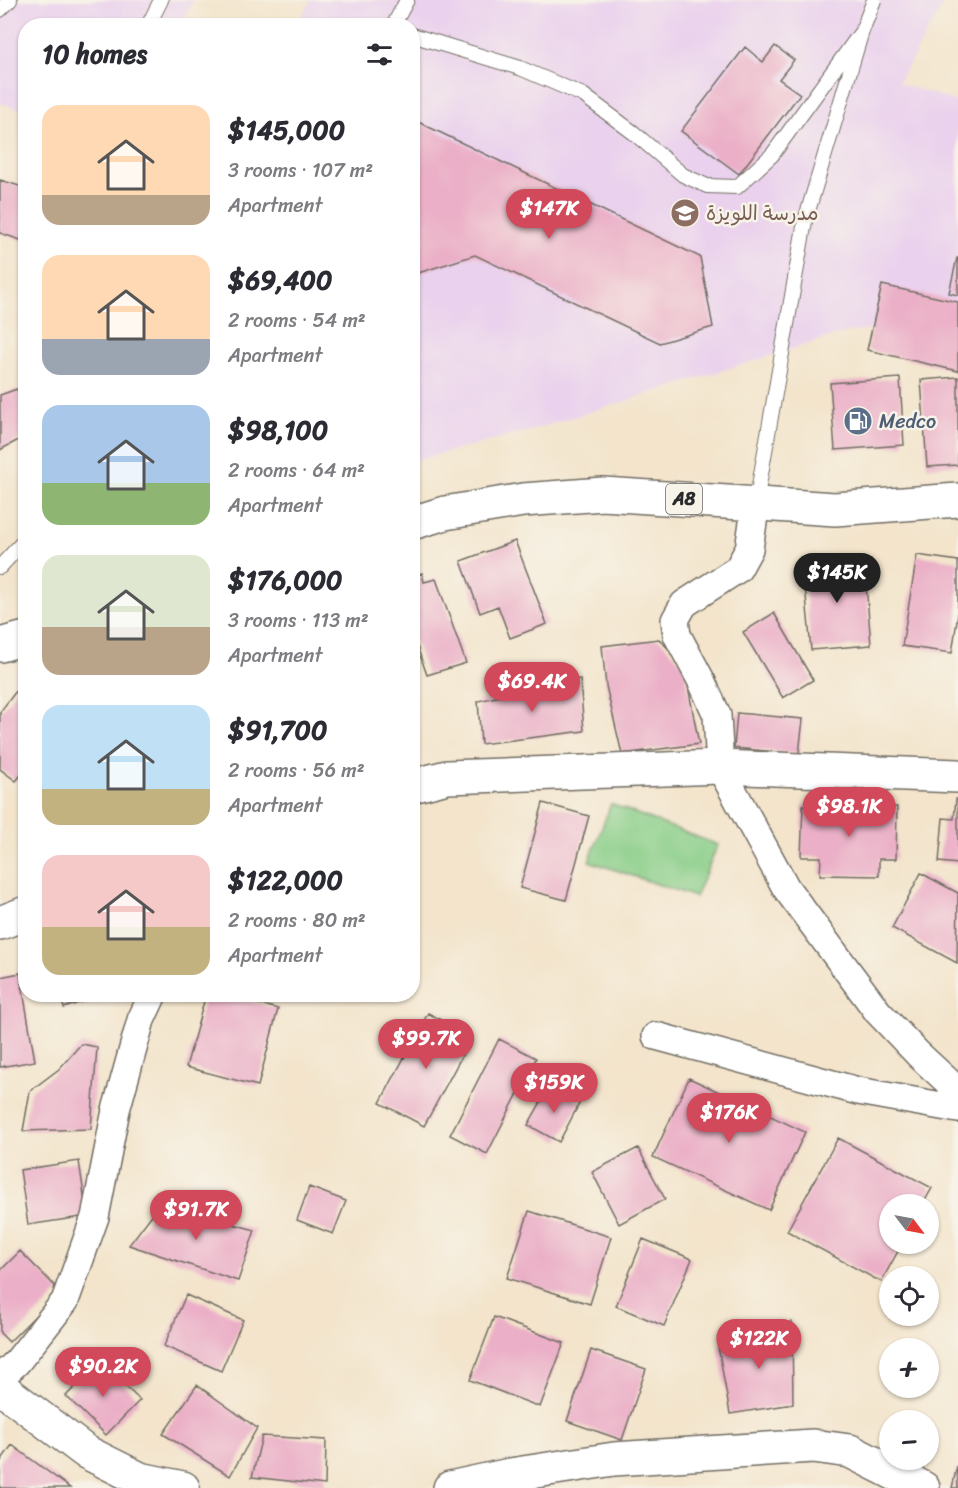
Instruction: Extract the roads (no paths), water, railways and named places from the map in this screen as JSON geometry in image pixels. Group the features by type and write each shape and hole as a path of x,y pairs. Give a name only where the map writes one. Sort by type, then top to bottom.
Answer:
{"main road":[{"name":"A8","path":"420,521 445,513 523,500 603,494 835,509 958,500"},
{"path":"420,784 447,777 720,767 958,776"},
{"path":"0,923 18,916"},
{"path":"0,1387 86,1452 140,1479 183,1488"},
{"path":"450,1488 510,1475 614,1459 813,1446 850,1451 923,1488"}],"street":[{"path":"756,503 749,549 738,569 684,604 675,620 677,635 717,715 720,767 786,888 878,1012 958,1091"},
{"path":"0,1378 17,1362 65,1301 94,1217 116,1110 141,1020 149,1002"},
{"path":"656,1036 858,1091 958,1108"}],"lane":[{"path":"0,10 10,0"},
{"path":"152,18 161,0"},
{"path":"397,18 407,0"},
{"path":"756,503 805,221 862,31 874,0"},
{"path":"420,37 520,68 584,95 634,133 683,175 707,186 737,187 772,155 862,31"},
{"path":"0,567 18,547"}],"place":[{"name":"مدرسة اللويزة","path":"685,213"},
{"name":"Medco","path":"858,421"}]}
